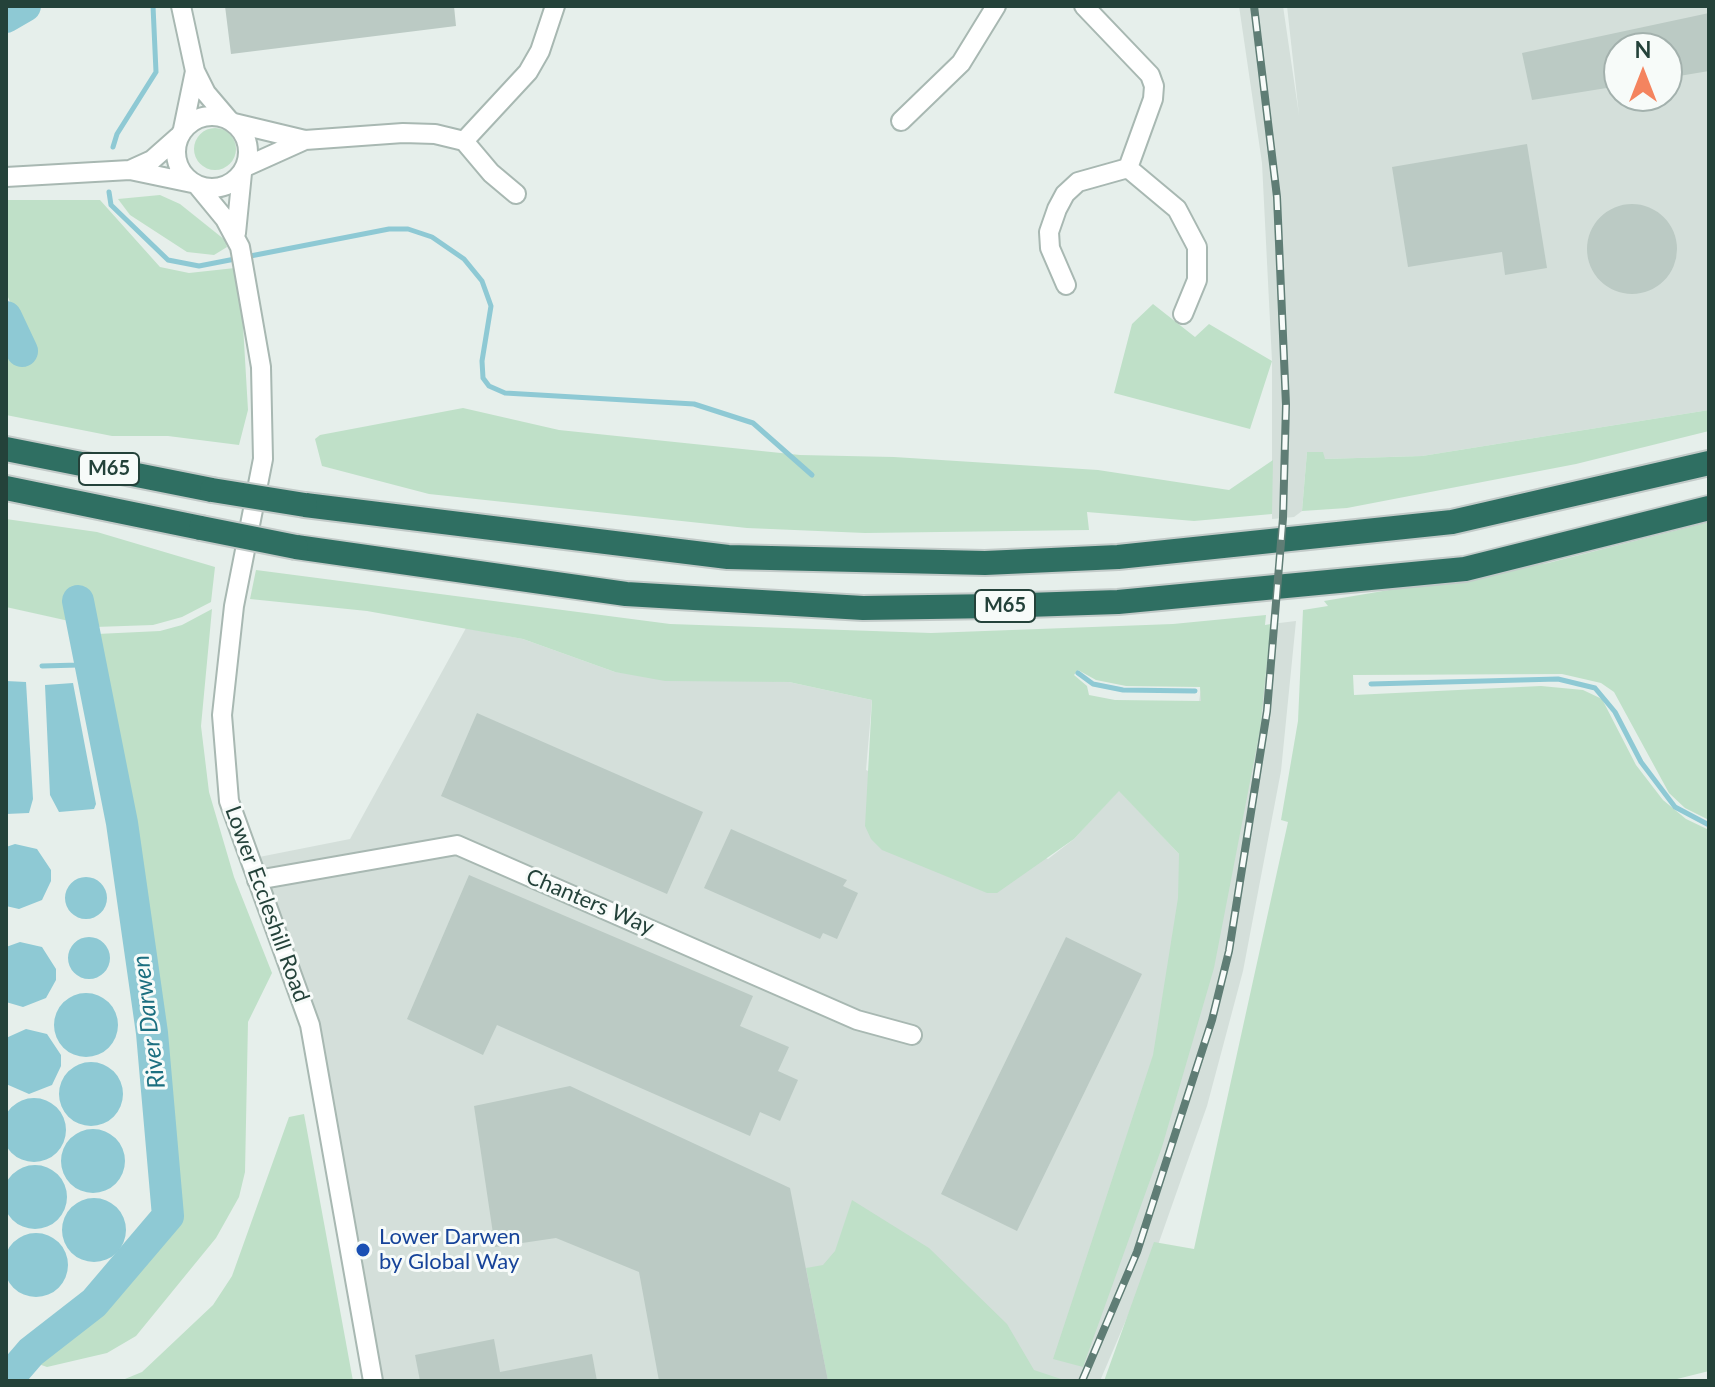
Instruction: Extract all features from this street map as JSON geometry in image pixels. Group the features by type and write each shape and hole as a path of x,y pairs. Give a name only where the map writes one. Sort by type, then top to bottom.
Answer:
{"highway":[{"name":"M65","path":"6,449 305,505 728,557 985,563 1118,557 1452,522 1709,463"},
{"name":"M65","path":"6,488 296,547 626,594 863,608 1118,602 1465,569 1709,508"}],"street":[{"path":"181,6 195,71 206,93 247,142 244,170"},
{"path":"464,141 528,72 540,51 555,6"},
{"path":"901,121 961,63 996,6"},
{"path":"1084,6 1150,75 1154,86 1153,99 1128,168"},
{"path":"194,184 178,167 175,157 195,71"},
{"path":"130,170 152,160 191,122 210,115 305,140 403,133 435,134 464,141 491,173 516,194"},
{"path":"6,177 130,170 222,187 244,170 305,140"},
{"path":"1066,285 1050,248 1049,232 1057,209 1065,194 1078,182 1128,168"},
{"path":"1128,168 1177,209 1197,247 1197,280 1183,314"},
{"name":"Lower Eccleshill Road","path":"244,170 238,242 247,274 261,367 263,459 234,606 222,715 229,801 310,1025 373,1381"},
{"name":"Lower Eccleshill Road","path":"194,184 238,242"},
{"name":"Chanters Way","path":"257,880 457,845 857,1020 912,1035"}],"shaded area":[{"path":"1239,6 1283,6 1299,115 1287,6 1709,6 1709,410 1422,456 1324,459 1307,452 1302,511 1294,517 1272,519 1272,361 1262,163"},
{"path":"1296,621 1281,771 1243,971 1207,1106 1158,1245 1100,1381 373,1381 310,1025 249,859 350,839 466,628 523,639 615,672 789,682 872,700 866,770 1048,859 1074,839 1119,790 1179,854 1201,687 1266,677 1271,624"}],"green space":[{"path":"215,128 230,134 236,149 230,164 215,170 200,164 194,149 200,134"},
{"path":"160,195 180,204 225,240 227,247 214,255 187,252 130,215 118,199"},
{"path":"6,200 100,200 160,267 189,273 235,268 242,308 248,410 239,445 168,436 112,436 6,415 6,337 14,349 30,352 6,292"},
{"path":"1153,304 1195,337 1209,324 1272,361 1250,429 1114,393 1132,324"},
{"path":"463,408 559,430 800,455 894,457 1098,470 1229,490 1273,460 1272,514 1194,521 1087,512 1089,530 865,533 747,528 429,494 322,466 315,439 320,435"},
{"path":"1709,410 1709,431 1576,464 1347,508 1302,511 1307,452 1323,452 1325,459 1422,456"},
{"path":"6,519 97,532 215,567 211,602 182,617 153,625 95,627 88,603 71,600 78,623 6,607"},
{"path":"1709,522 1709,820 1685,808 1669,793 1614,692 1601,683 1562,674 1353,675 1354,695 1541,686 1583,690 1602,699 1636,765 1663,800 1686,819 1709,830 1709,1371 1669,1381 1104,1381 1154,1242 1194,1249 1288,822 1281,820 1298,721 1303,610 1328,606 1324,601 1548,563"},
{"path":"256,570 670,624 931,633 1173,624 1266,615 1265,625 1271,624 1260,730 1214,968 1162,1147 1083,1367 1053,1359 1153,1055 1178,898 1179,854 1119,791 1074,839 997,893 987,893 882,850 871,839 865,826 872,700 789,682 665,681 615,672 523,639 367,611 250,599","holes":["1078,670 1096,680 1126,686 1200,687 1201,701 1115,700 1089,695 1087,686 1074,675"]},
{"path":"212,609 201,726 209,792 234,877 272,973 248,1022 245,1172 239,1197 216,1238 136,1336 107,1353 47,1367 30,1361 98,1309 171,1228 178,1218 179,1208 164,1026 97,634 160,631 182,625"},
{"path":"304,1114 353,1381 120,1381 142,1372 213,1305 232,1276 289,1117"},
{"path":"852,1200 929,1248 1007,1324 1034,1370 1067,1381 828,1381 806,1268 823,1265 835,1251"}],"water":[{"path":"6,681 26,682 33,799 29,813 6,814"},
{"path":"73,683 96,804 94,809 59,812 50,795 45,685"},
{"path":"15,844 37,849 51,870 51,881 42,900 19,909 6,906 6,847"},
{"path":"86,877 101,883 107,898 101,913 86,919 71,913 65,898 71,883"},
{"path":"89,937 104,943 110,958 104,973 89,979 74,973 68,958 74,943"},
{"path":"20,942 42,947 56,969 56,980 46,998 23,1007 6,1002 6,947"},
{"path":"80,993 92,993 109,1002 116,1013 116,1037 109,1048 92,1057 80,1057 68,1052 59,1043 54,1031 54,1019 59,1007 68,998"},
{"path":"26,1029 47,1034 61,1055 61,1066 52,1085 29,1094 6,1084 6,1038"},
{"path":"85,1062 97,1062 114,1071 121,1082 121,1106 114,1117 97,1126 85,1126 73,1121 64,1112 59,1100 59,1088 64,1076 73,1067"},
{"path":"34,1098 52,1104 60,1112 66,1130 60,1148 52,1156 34,1162 16,1156 8,1148 2,1130 8,1112 16,1104"},
{"path":"87,1129 99,1129 116,1138 123,1149 123,1173 116,1184 99,1193 87,1193 75,1188 66,1179 61,1167 61,1155 66,1143 75,1134"},
{"path":"35,1165 58,1174 67,1197 58,1220 35,1229 12,1220 3,1197 12,1174"},
{"path":"88,1198 100,1198 117,1207 124,1218 124,1242 117,1253 100,1262 88,1262 76,1257 67,1248 62,1236 62,1224 67,1212 76,1203"},
{"path":"30,1233 42,1233 59,1242 66,1253 66,1277 59,1288 42,1297 30,1297 18,1292 9,1283 4,1271 4,1259 9,1247 18,1238"}],"building":[{"path":"225,6 454,6 456,26 231,54"},
{"path":"1709,13 1709,71 1683,75 1683,32 1620,32"},
{"path":"1603,36 1603,89 1532,100 1522,53"},
{"path":"1527,144 1547,268 1505,275 1502,252 1408,267 1392,167"},
{"path":"1632,204 1649,208 1664,217 1673,232 1677,249 1673,266 1664,281 1649,290 1632,294 1615,290 1600,281 1591,266 1587,249 1591,232 1600,217 1615,208"},
{"path":"477,713 703,812 667,894 441,796"},
{"path":"731,829 847,880 843,886 858,893 837,939 823,933 820,939 704,888"},
{"path":"469,875 753,996 740,1026 789,1047 778,1071 798,1080 780,1121 760,1112 750,1136 497,1025 483,1055 407,1019"},
{"path":"1066,937 1142,974 1017,1231 941,1194"},
{"path":"570,1086 790,1188 828,1381 659,1381 639,1272 556,1238 495,1247 474,1106"},
{"path":"494,1339 500,1372 592,1354 597,1381 420,1381 415,1355"}],"waterway":[{"name":"River Darwen","path":"6,17 25,6"},
{"path":"113,147 117,134 156,72 153,6"},
{"path":"109,192 111,205 168,260 199,266 389,229 408,229 432,237 464,259 482,281 491,306 482,361 483,378 489,386 505,393 694,404 753,423 812,475"},
{"name":"River Darwen","path":"6,317 22,351"},
{"name":"River Darwen","path":"6,1381 31,1352 94,1303 168,1216 152,1033 122,823 78,601"},
{"path":"42,666 79,665 90,661"},
{"path":"1078,673 1093,684 1123,690 1195,691"},
{"path":"1371,684 1558,679 1595,688 1615,712 1641,762 1675,807 1709,825"}],"railway":[{"path":"1082,1381 1137,1252 1212,1020 1229,951 1267,711 1283,518 1286,405 1277,197 1254,6"}],"place":[{"name":"Lower Darwen by Global Way","path":"363,1250"}]}
